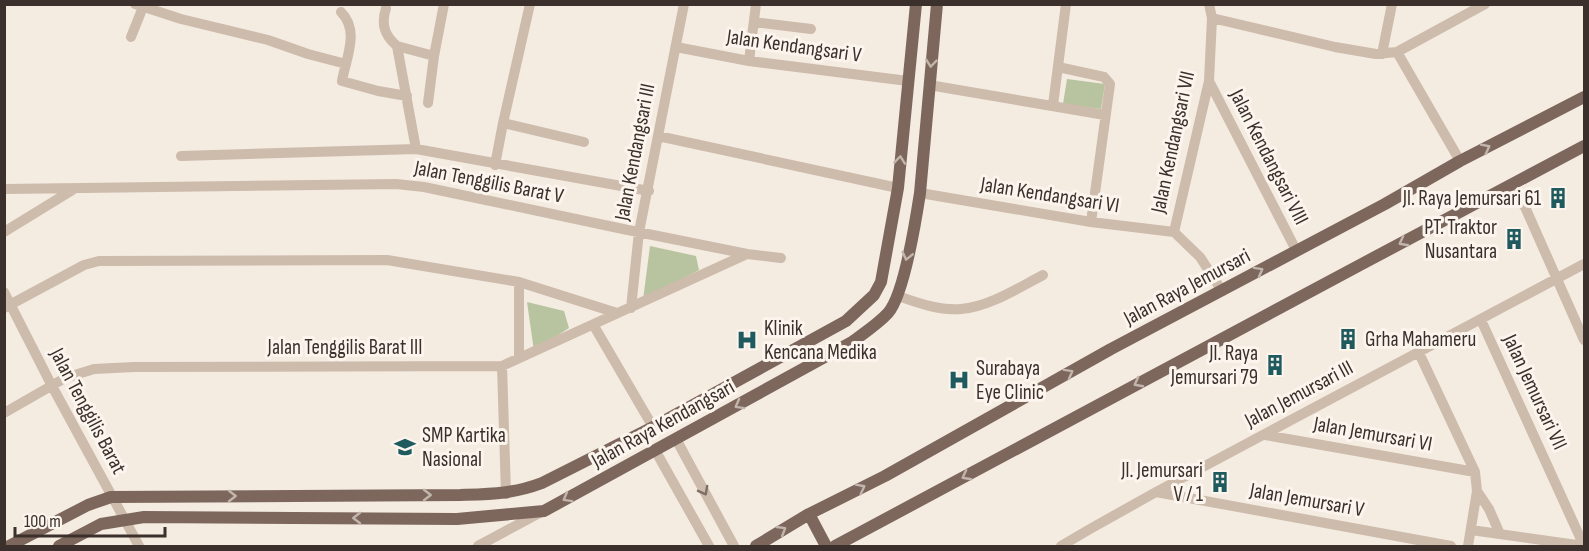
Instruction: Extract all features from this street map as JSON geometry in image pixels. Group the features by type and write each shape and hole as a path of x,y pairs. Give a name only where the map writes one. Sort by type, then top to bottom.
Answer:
{"main road":[{"name":"Jalan Raya Kendangsari","path":"111,497 506,494 542,483 652,427 846,321 874,295 881,282 897,188 916,4"},
{"name":"Jalan Raya Kendangsari","path":"59,546 101,524 144,517 457,519 544,511 852,342 888,313 898,296 920,193 937,4"},
{"name":"Jalan Raya Jemursari","path":"756,546 809,514 885,476 1111,349 1584,96"},
{"path":"835,546 1584,146"},
{"path":"893,219 915,223"},
{"path":"755,372 763,392"},
{"path":"9,546 88,505 111,497"},
{"path":"809,514 826,546"}],"street":[{"path":"429,103 434,56 444,4"},
{"path":"495,165 530,4"},
{"name":"Jalan Kendangsari III","path":"631,308 639,232 649,191 684,4"},
{"path":"749,61 756,4"},
{"path":"1053,105 1066,4"},
{"name":"Jalan Kendangsari VII","path":"1209,4 1212,18 1209,81 1174,232 1200,257 1222,291"},
{"path":"1379,54 1392,4"},
{"path":"1212,18 1335,47 1379,54 1397,52 1485,5"},
{"path":"131,38 139,6 181,19 259,37 346,64"},
{"path":"386,8 383,27 397,46 434,56"},
{"path":"341,12 350,24 352,37 344,83 407,96"},
{"path":"754,22 811,29"},
{"path":"397,46 416,149"},
{"name":"Jalan Kendangsari V","path":"676,48 749,61 908,81"},
{"path":"1397,52 1460,161"},
{"path":"1058,67 1104,77 1109,80 1111,87 1105,115 1091,222"},
{"name":"Jalan Kendangsari VIII","path":"1209,81 1296,250"},
{"path":"928,85 1105,115"},
{"path":"503,123 584,142"},
{"path":"658,136 897,188"},
{"path":"181,156 416,149 649,191"},
{"name":"Jalan Tenggilis Barat V","path":"4,189 396,184 424,187 747,254 781,258"},
{"path":"1509,185 1525,207 1584,340"},
{"path":"4,232 75,188"},
{"name":"Jalan Kendangsari VI","path":"920,193 1091,222 1174,232"},
{"name":"Jalan Tenggilis Barat III","path":"4,413 65,378 94,369 502,366 594,326 747,254"},
{"path":"8,306 84,265 99,261 387,260 519,282 618,313"},
{"name":"Jalan Jemursari III","path":"1061,546 1156,492 1584,264"},
{"path":"898,296 945,309 962,309 982,305 1042,275"},
{"path":"519,282 519,358"},
{"name":"Jalan Tenggilis Barat","path":"4,292 8,306 139,546"},
{"name":"Jalan Jemursari VII","path":"1481,320 1584,546"},
{"path":"594,326 652,427"},
{"name":"Jalan Jemursari VI","path":"1419,353 1475,472 1477,491 1468,546"},
{"path":"502,366 506,494"},
{"name":"Jalan Jemursari VI","path":"1265,435 1475,472"},
{"path":"676,440 734,546"},
{"path":"655,450 709,546"},
{"name":"Jalan Jemursari VI","path":"1477,491 1489,509 1500,534"},
{"name":"Jalan Jemursari V","path":"1156,492 1451,546"},
{"path":"478,546 544,511"},
{"path":"1471,530 1584,546"}],"green space":[{"path":"1067,79 1105,84 1101,109 1063,104"},
{"path":"650,246 696,256 699,270 643,300"},
{"path":"527,302 564,311 569,328 534,351"}],"place":[{"name":"Jl. Raya Jemursari 61","path":"1558,198"},
{"name":"PT. Traktor Nusantara","path":"1514,239"},
{"name":"Grha Mahameru","path":"1348,339"},
{"name":"Klinik Kencana Medika","path":"747,340"},
{"name":"Jl. Raya Jemursari 79","path":"1275,365"},
{"name":"Surabaya Eye Clinic","path":"959,380"},
{"name":"SMP Kartika Nasional","path":"405,447"},
{"name":"Jl. Jemursari V / 1","path":"1220,482"}]}
